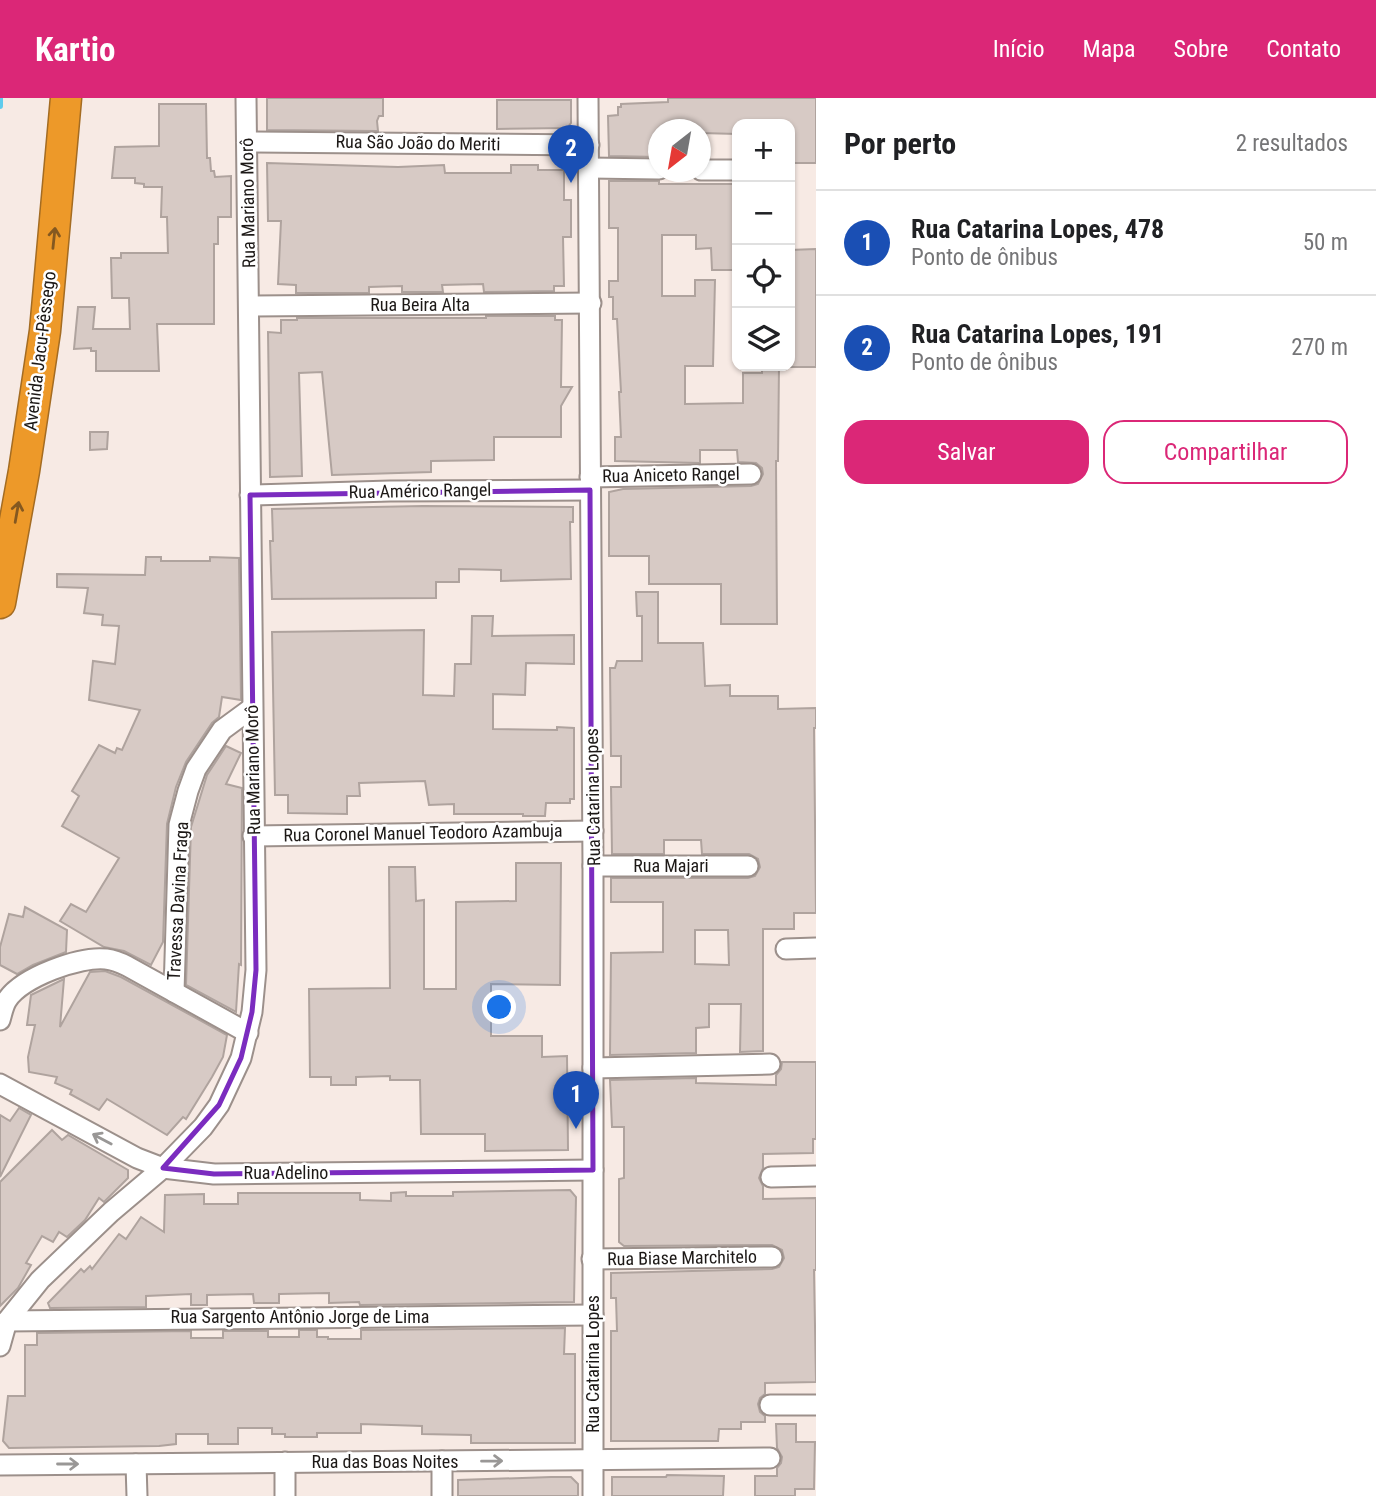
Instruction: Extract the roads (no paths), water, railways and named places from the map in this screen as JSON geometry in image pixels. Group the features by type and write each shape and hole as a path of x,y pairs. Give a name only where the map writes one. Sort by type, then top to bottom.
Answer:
{"highway":[{"name":"Avenida Jacu-Pêssego","path":"0,603 24,471 45,331 66,98"}],"street":[{"name":"Rua Mariano Morô","path":"0,1346 7,1321 40,1280 203,1128 219,1105 241,1058 248,1034 256,970 246,98"},
{"name":"Rua Catarina Lopes","path":"588,98 593,831 593,1496"},
{"name":"Rua São João do Meriti","path":"247,142 589,145"},
{"path":"590,168 648,169"},
{"path":"711,170 732,170"},
{"name":"Rua Beira Alta","path":"249,306 591,303"},
{"name":"Rua Aniceto Rangel","path":"590,483 751,474"},
{"name":"Rua Américo Rangel","path":"250,495 590,483"},
{"name":"Travessa Davina Fraga","path":"174,992 179,825 188,791 207,750 229,724 252,708"},
{"name":"Rua Coronel Manuel Teodoro Azambuja","path":"253,836 593,831"},
{"name":"Rua Majari","path":"593,866 748,866"},
{"path":"786,949 816,948"},
{"path":"0,1020 13,993 55,969 85,959 108,959 127,966 248,1034"},
{"path":"593,1068 770,1064"},
{"name":"Rua Adelino","path":"0,1084 137,1158 163,1168 214,1174 593,1170"},
{"path":"771,1177 816,1176"},
{"name":"Rua Biase Marchitelo","path":"593,1259 772,1257"},
{"name":"Rua Sargento Antônio Jorge de Lima","path":"7,1321 593,1315"},
{"path":"770,1405 816,1405"},
{"name":"Rua das Boas Noites","path":"0,1465 770,1458"},
{"path":"442,1461 442,1496"},
{"path":"285,1462 285,1496"},
{"path":"136,1464 137,1496"}],"waterway":[{"path":"0,98 0,106"}],"place":[{"name":"Rua Catarina Lopes, 191","path":"571,183"},
{"name":"Rua Catarina Lopes, 478","path":"576,1129"}]}
